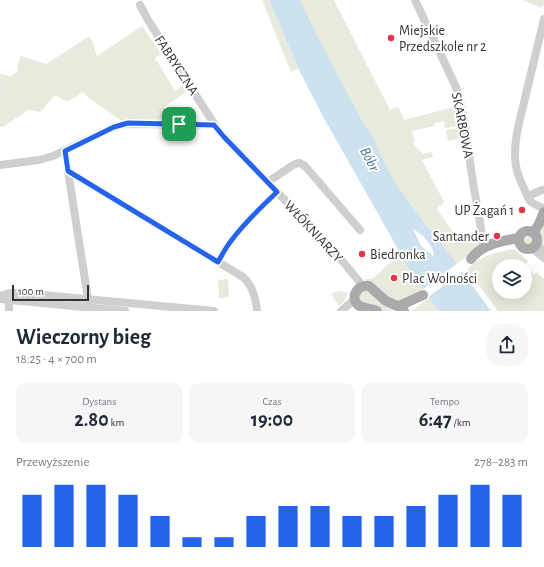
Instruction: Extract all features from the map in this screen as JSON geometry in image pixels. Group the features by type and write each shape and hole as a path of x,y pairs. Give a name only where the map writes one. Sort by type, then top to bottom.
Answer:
{"main road":[{"path":"519,241 525,249 534,241 544,212"},
{"path":"519,241 503,241 494,244 483,249 471,259 519,241 522,233 528,231 534,241"},
{"path":"377,311 358,303 355,294 358,289 363,286 370,286 386,301 403,309"}],"street":[{"name":"SKARBOWA","path":"415,0 459,94 468,144 483,249"},
{"name":"FABRYCZNA","path":"140,5 214,125"},
{"path":"544,19 519,122 516,143 516,166 520,180 532,204 540,206 544,209"},
{"path":"0,165 44,159 65,151 114,127 124,124 214,125"},
{"name":"WŁÓKNIARZY","path":"214,125 339,257 363,286"},
{"path":"65,151 88,306"},
{"path":"268,182 293,165 298,163 302,164 309,170 360,230"},
{"path":"68,171 245,280 251,290 257,311"},
{"path":"528,196 544,190"},
{"path":"218,262 234,236 277,192"},
{"name":"SKARBOWA","path":"477,211 487,236 494,244"},
{"path":"534,241 544,252"},
{"path":"534,241 534,250 544,258"},
{"path":"9,311 8,298 125,311"},
{"path":"341,311 358,303"},
{"path":"350,311 356,307 358,303"},
{"path":"88,306 214,311"}],"shaded area":[{"path":"262,0 269,0 298,68 291,72"},
{"path":"300,0 334,0 390,110 398,107 404,120 458,106 460,126 445,128 444,121 434,123 435,126 412,131 415,141 413,142 417,148 423,154 432,152 433,157 422,160 444,202 437,209 458,239 478,236 479,244 476,249 457,264 422,220 393,179 373,136 364,124"},
{"path":"523,0 544,0 544,4 541,8"},
{"path":"142,26 161,54 155,58 175,91 186,84 189,90 164,107 164,124 125,123 90,99 83,92 67,102 55,95 40,112 28,110 3,127 0,126 0,74 11,76 17,72 17,66 21,56 46,64 88,37 91,38 97,56"},
{"path":"461,128 462,138 448,141 446,130"},
{"path":"543,227 544,250 540,244 539,238"},
{"path":"526,237 530,237 532,241 530,245 526,245 524,243 524,239"},
{"path":"514,249 526,259 492,259 492,299 532,299 532,272 534,274 536,272 544,279 544,311 498,311 467,269 483,258 494,253"},
{"name":"Plac Wolności","path":"401,255 423,289 407,300 395,301 364,279 372,279"},
{"path":"228,279 229,297 219,298 218,280"},
{"path":"340,291 348,293 344,302 339,306 331,294"},
{"path":"364,291 368,291 400,311 381,311 363,303 359,299 360,294"},
{"path":"429,297 439,311 412,311"}],"water":[{"name":"Bóbr","path":"269,0 300,0 364,124 373,136 393,179 491,311 439,311 435,306 408,267 321,113 298,68","holes":["413,229 430,244 434,257 421,246"]}],"pier":[{"path":"459,262 464,270 427,298 422,290"}],"place":[{"name":"Miejskie Przedszkole nr 2","path":"391,38"},
{"name":"UP Żagań 1","path":"522,210"},
{"name":"Santander","path":"497,236"},
{"name":"Biedronka","path":"362,254"},
{"name":"Plac Wolności","path":"394,278"}],"route":[{"path":"128,123 179,124 214,125 277,192 234,236 218,262 68,171 65,151 118,126 128,123"}]}
